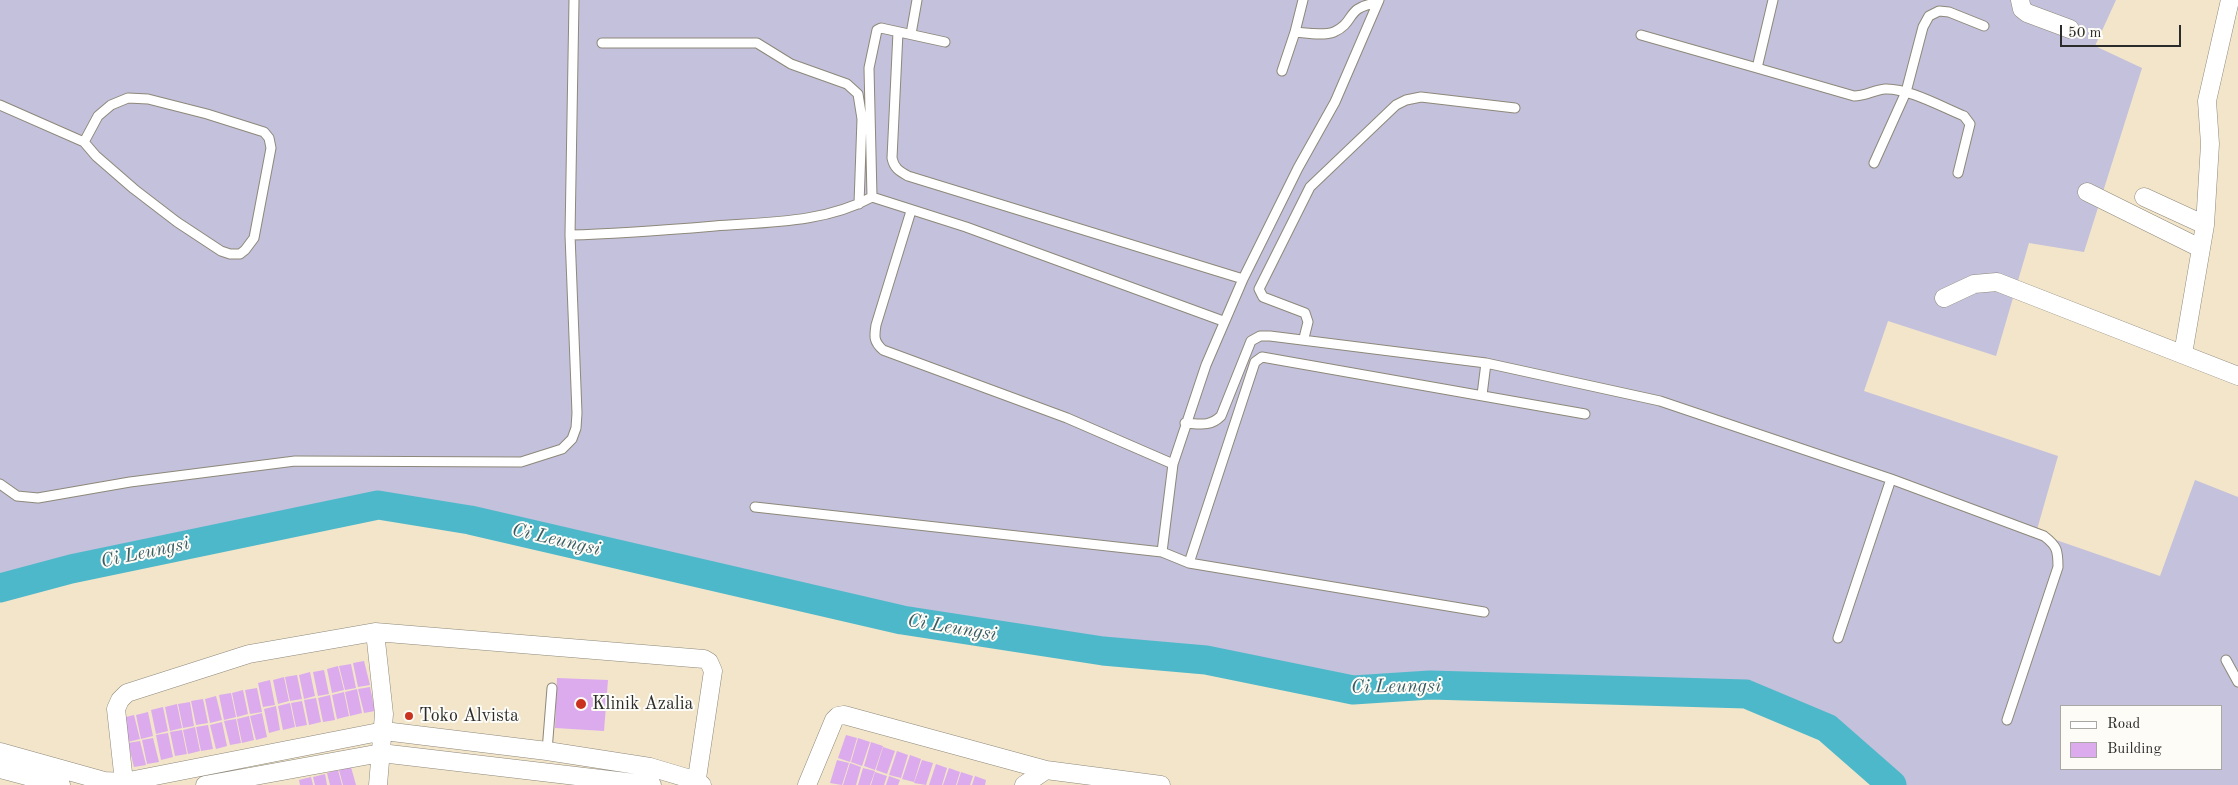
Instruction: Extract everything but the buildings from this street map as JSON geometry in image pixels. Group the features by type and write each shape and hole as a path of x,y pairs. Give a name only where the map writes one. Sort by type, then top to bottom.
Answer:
{"street":[{"path":"2020,0 2022,9 2028,13 2070,29"},
{"path":"2183,354 2205,225 2210,144 2207,101 2230,0"},
{"path":"2087,192 2200,248"},
{"path":"2144,197 2205,225"},
{"path":"1944,298 1974,284 1997,282 2238,376"},
{"path":"375,632 384,731 378,785"},
{"path":"0,752 104,782 124,782 384,731 547,751 650,767 698,784 713,672 709,662 704,659 375,632 249,654 127,693 120,700 116,709 124,782"},
{"path":"808,785 834,720 838,716 844,715 1046,770 1161,785"},
{"path":"205,785 381,753 652,785"},
{"path":"0,769 61,785"},
{"path":"1024,785 1046,770"}],"lane":[{"path":"0,484 17,496 38,498 130,482 294,460 521,462 562,448 572,439 576,428 577,413 570,235 574,0"},
{"path":"911,34 917,0"},
{"path":"1282,71 1303,0"},
{"path":"1757,68 1772,0"},
{"path":"1295,32 1328,34 1346,23 1357,8 1378,2"},
{"path":"1162,552 1172,464 1185,423 1223,321 1298,168 1335,102 1378,2"},
{"path":"1874,163 1906,92 1923,28 1929,16 1939,11 1949,12 1984,26"},
{"path":"872,197 869,68 877,30 881,28 945,42"},
{"path":"898,32 892,158 897,170 908,176 1243,279"},
{"path":"1641,35 1854,96 1864,96 1886,89 1906,92 1968,119 1970,129 1958,173"},
{"path":"602,43 757,43 791,64 847,84 858,94 862,119 859,204"},
{"path":"1304,338 1308,322 1308,317 1305,313 1263,297 1259,289 1310,187 1396,105 1406,100 1421,97 1515,108"},
{"path":"0,105 84,142 96,156 134,190 208,244 230,254 240,254 254,238 271,148 269,138 264,132 207,114 148,100 128,98 111,105 98,116 84,142"},
{"path":"570,235 611,234 802,219 859,204 872,197 966,227 1223,321"},
{"path":"911,211 876,325 874,337 876,343 883,350 1067,418 1172,464"},
{"path":"1185,423 1204,425 1213,423 1221,416 1250,341 1260,336 1304,338 1486,363 1660,400 1891,479 2044,536 2054,544 2058,554 2058,567 2006,720"},
{"path":"1189,563 1255,362 1262,356 1585,414"},
{"path":"1482,395 1486,363"},
{"path":"1838,638 1891,479"},
{"path":"755,507 1162,552 1189,563 1484,612"},
{"path":"2226,660 2238,682"},
{"path":"547,751 552,688"}],"shaded area":[{"path":"0,0 2116,0 2095,46 2142,68 2084,252 2029,243 1996,356 1888,321 1864,391 2058,456 2036,533 2160,576 2195,480 2238,497 2238,785 1892,785 1827,728 1746,694 1581,690 1353,690 1206,660 979,632 753,586 470,520 378,505 71,569 0,588"}],"waterway":[{"name":"Ci Leungsi","path":"0,588 71,569 378,505 470,520 902,620 1103,651 1206,660 1353,690 1430,685 1746,694 1827,728 1892,785"}],"place":[{"name":"Klinik Azalia","path":"581,704"},
{"name":"Toko Alvista","path":"409,716"}]}
